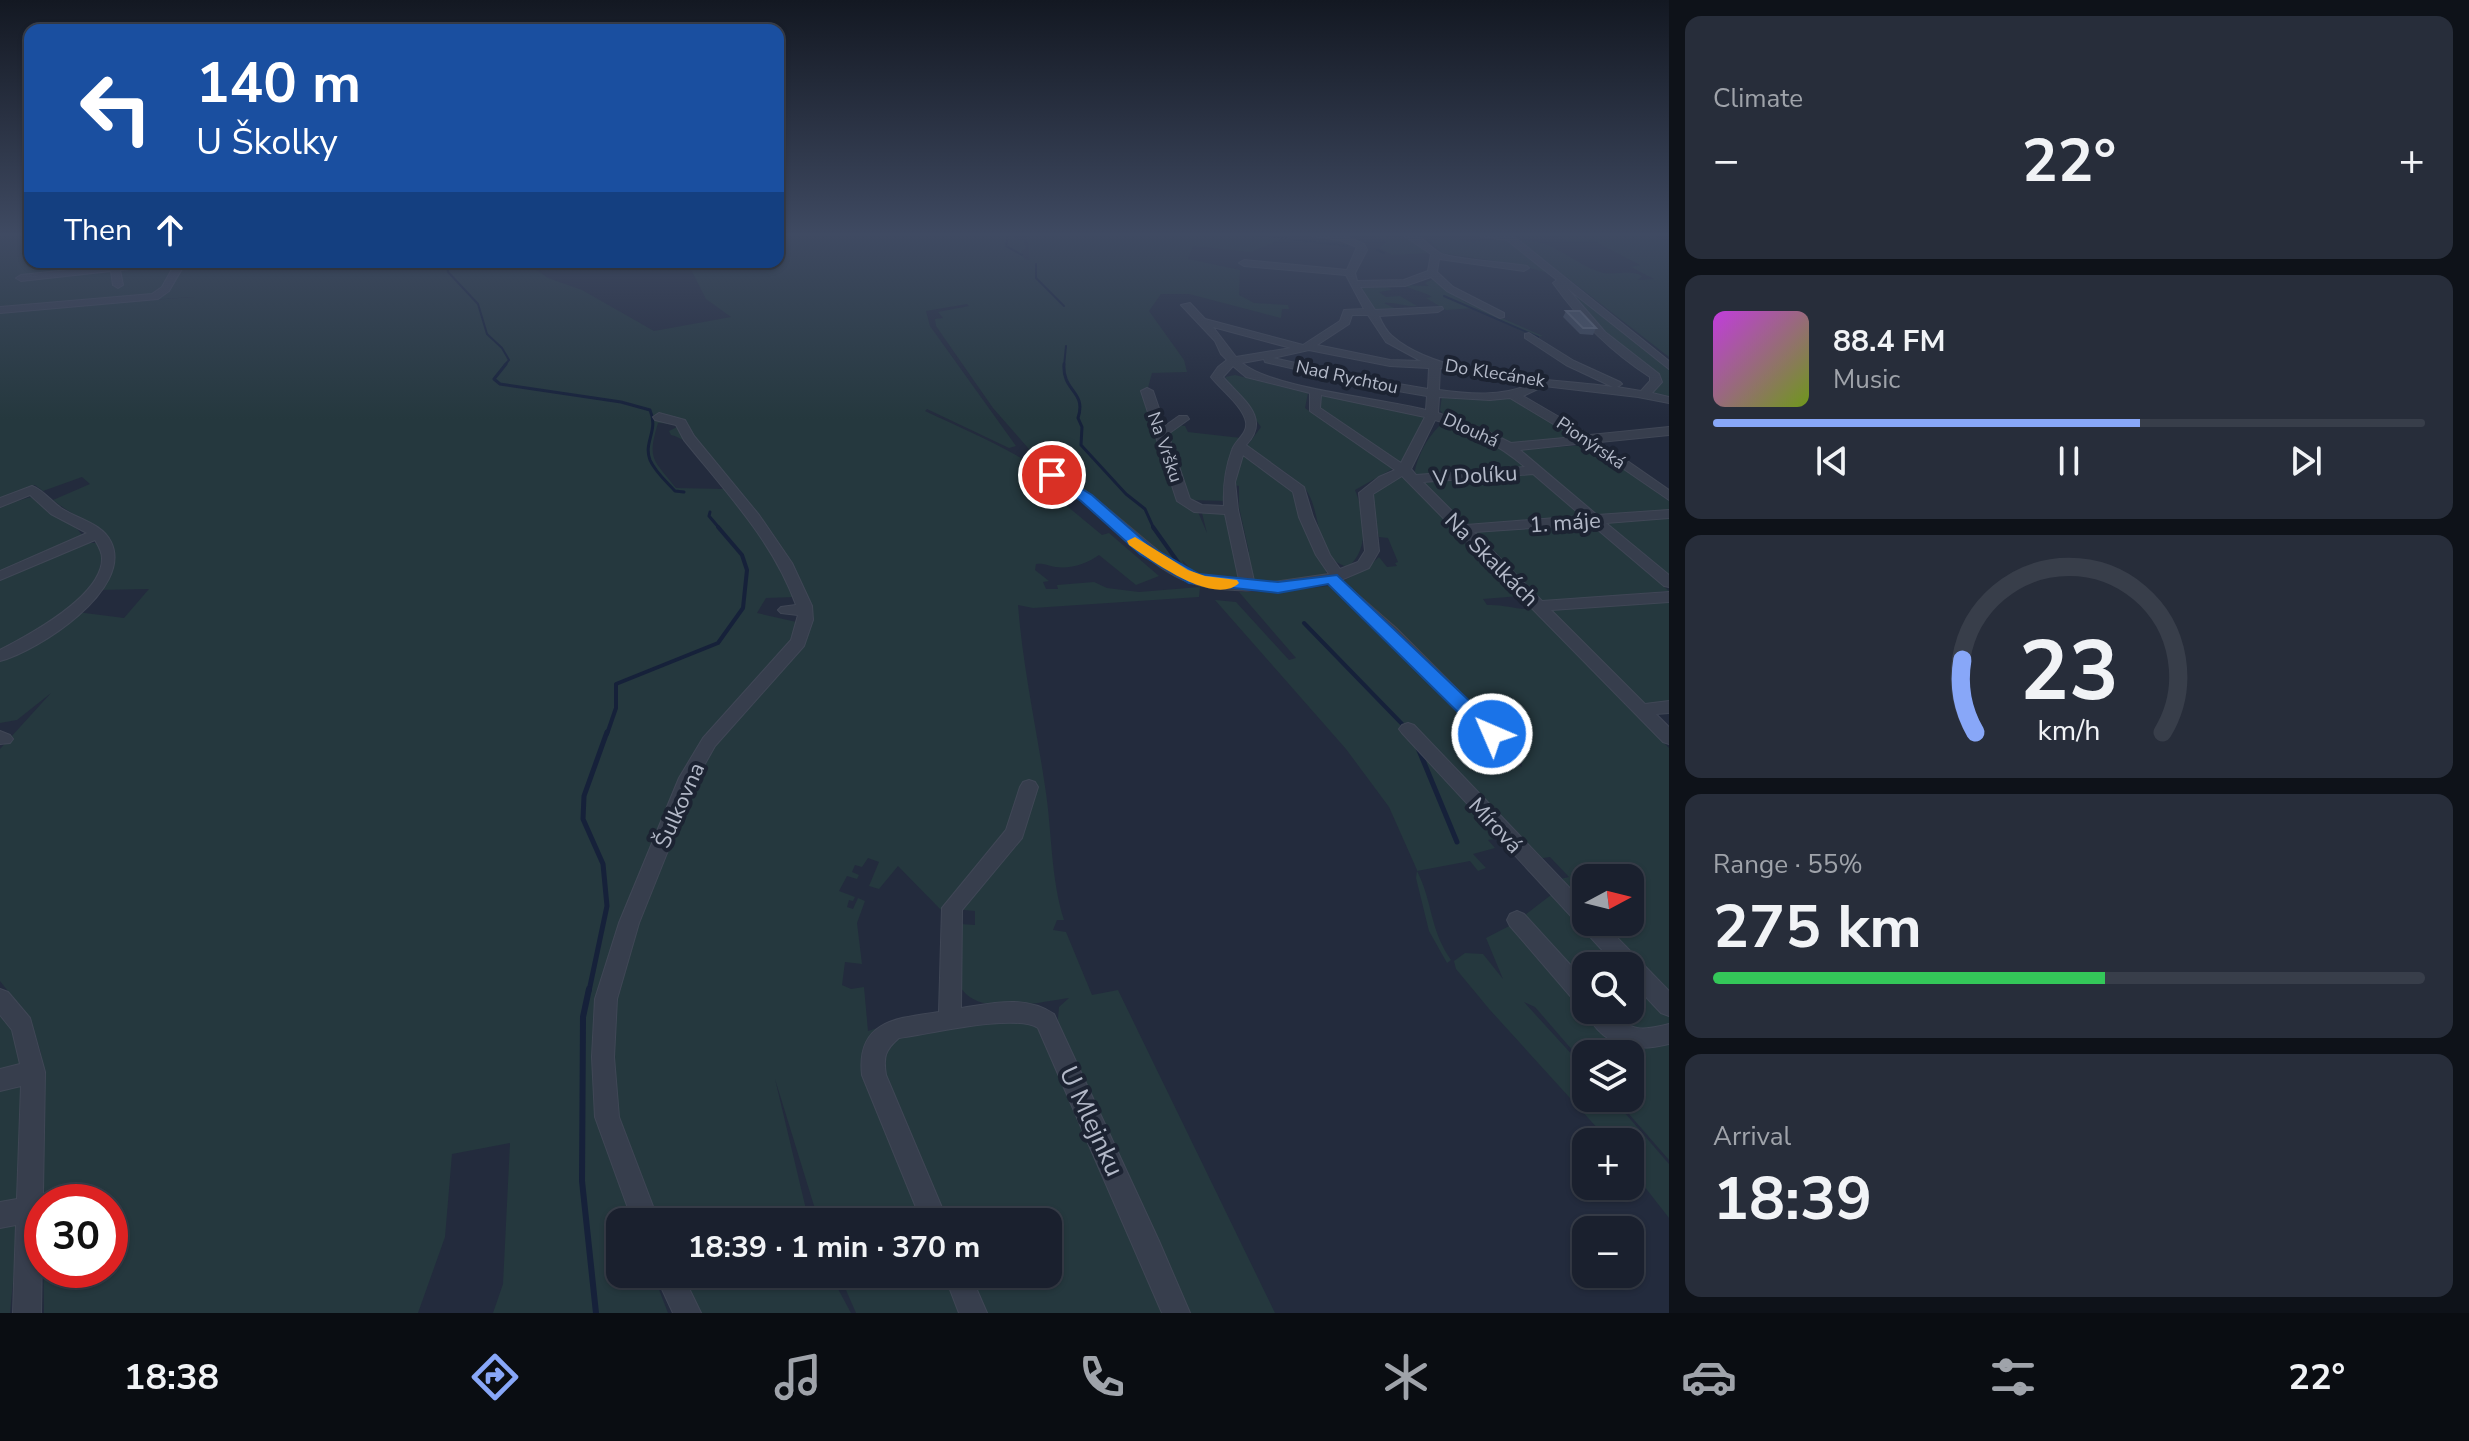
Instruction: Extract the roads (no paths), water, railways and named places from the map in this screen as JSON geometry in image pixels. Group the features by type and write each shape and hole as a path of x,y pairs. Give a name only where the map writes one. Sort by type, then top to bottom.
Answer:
{"street":[{"path":"0,310 155,296"},
{"name":"Do Klecánek","path":"1362,296 1382,332 1393,342 1435,363 1542,381 1645,393 1669,400"},
{"path":"1464,296 1500,315"},
{"path":"1569,296 1599,334 1655,376 1656,382 1645,393"},
{"path":"1584,296 1669,366"},
{"path":"1186,305 1220,340 1233,361"},
{"path":"1247,585 1231,510 1229,482 1239,446 1251,433 1252,422 1246,410 1217,377 1222,369 1233,361 1306,348 1345,322 1348,312 1438,309"},
{"path":"1052,475 1086,498 1146,550 1182,574 1202,581 1278,587 1335,577 1364,565 1372,551 1366,493 1384,480 1409,475 1432,414 1436,394 1435,363 1390,363 1306,348 1201,320"},
{"path":"1529,336 1570,363 1627,391"},
{"name":"Nad Rychtou","path":"1259,358 1436,394"},
{"name":"Dlouhá","path":"1233,361 1250,375 1432,414 1487,434 1509,447 1669,583"},
{"path":"1436,394 1461,397 1510,393 1542,385 1542,381"},
{"name":"Na Vršku","path":"1147,391 1184,501 1199,509 1231,510"},
{"name":"Na Skalkách","path":"1316,391 1314,409 1409,475 1669,738"},
{"name":"Pionýrská","path":"1510,393 1591,441 1669,496"},
{"name":"Šulkovna","path":"641,1208 607,1117 603,1057 606,999 629,923 688,778 709,742 798,642 805,628 796,609 795,581 771,541 688,437 681,423 659,417"},
{"path":"1160,434 1183,419"},
{"path":"1509,447 1669,431"},
{"path":"1239,446 1299,490 1306,517 1335,577 1512,755"},
{"name":"V Dolíku","path":"1409,475 1536,470"},
{"path":"0,503 32,490 57,511 97,534 105,542 109,556 99,584 89,597 67,617 29,642 0,656"},
{"name":"1. máje","path":"1461,529 1669,514"},
{"path":"0,576 97,534"},
{"path":"1539,606 1669,597"},
{"path":"1642,710 1669,707"},
{"name":"Mírová","path":"1408,729 1572,905"},
{"path":"950,1019 952,908 1015,833 1029,787"},
{"path":"1517,920 1572,982"},
{"name":"Mírová","path":"1601,936 1669,1006"},
{"path":"0,999 22,1025 33,1072 31,1184"},
{"name":"U Mlejnku","path":"929,1208 874,1075 872,1060 877,1043 894,1029 1010,1011 1034,1013 1046,1021 1176,1313"},
{"path":"1608,1024 1619,1036 1641,1042 1669,1034"},
{"path":"0,1080 33,1072"},
{"path":"0,1215 24,1210"},
{"path":"27,1313 28,1288"},
{"path":"675,1288 687,1313"},
{"path":"963,1288 973,1313"}],"waterway":[{"path":"471,296 478,304 487,334 502,348 509,360 504,366"},
{"path":"1054,296 1064,306"},
{"path":"1445,296 1538,337"},
{"path":"1064,366 1066,346"},
{"path":"506,364 494,379 500,384 621,402 650,410 653,424 648,448 650,460 675,491 684,492"},
{"path":"1064,366 1064,373 1079,402 1081,445 1126,494 1145,509 1153,527"},
{"path":"710,512 709,516 720,529"},
{"path":"607,734 616,708 616,684 718,643 743,608 747,570 742,555 718,527"},
{"path":"1153,527 1180,565"},
{"path":"1304,623 1405,727"},
{"path":"589,991 607,906 603,864 583,819 584,796 607,732"},
{"path":"1418,748 1457,842"},
{"path":"589,989 583,1017 582,1181 596,1313"}]}
